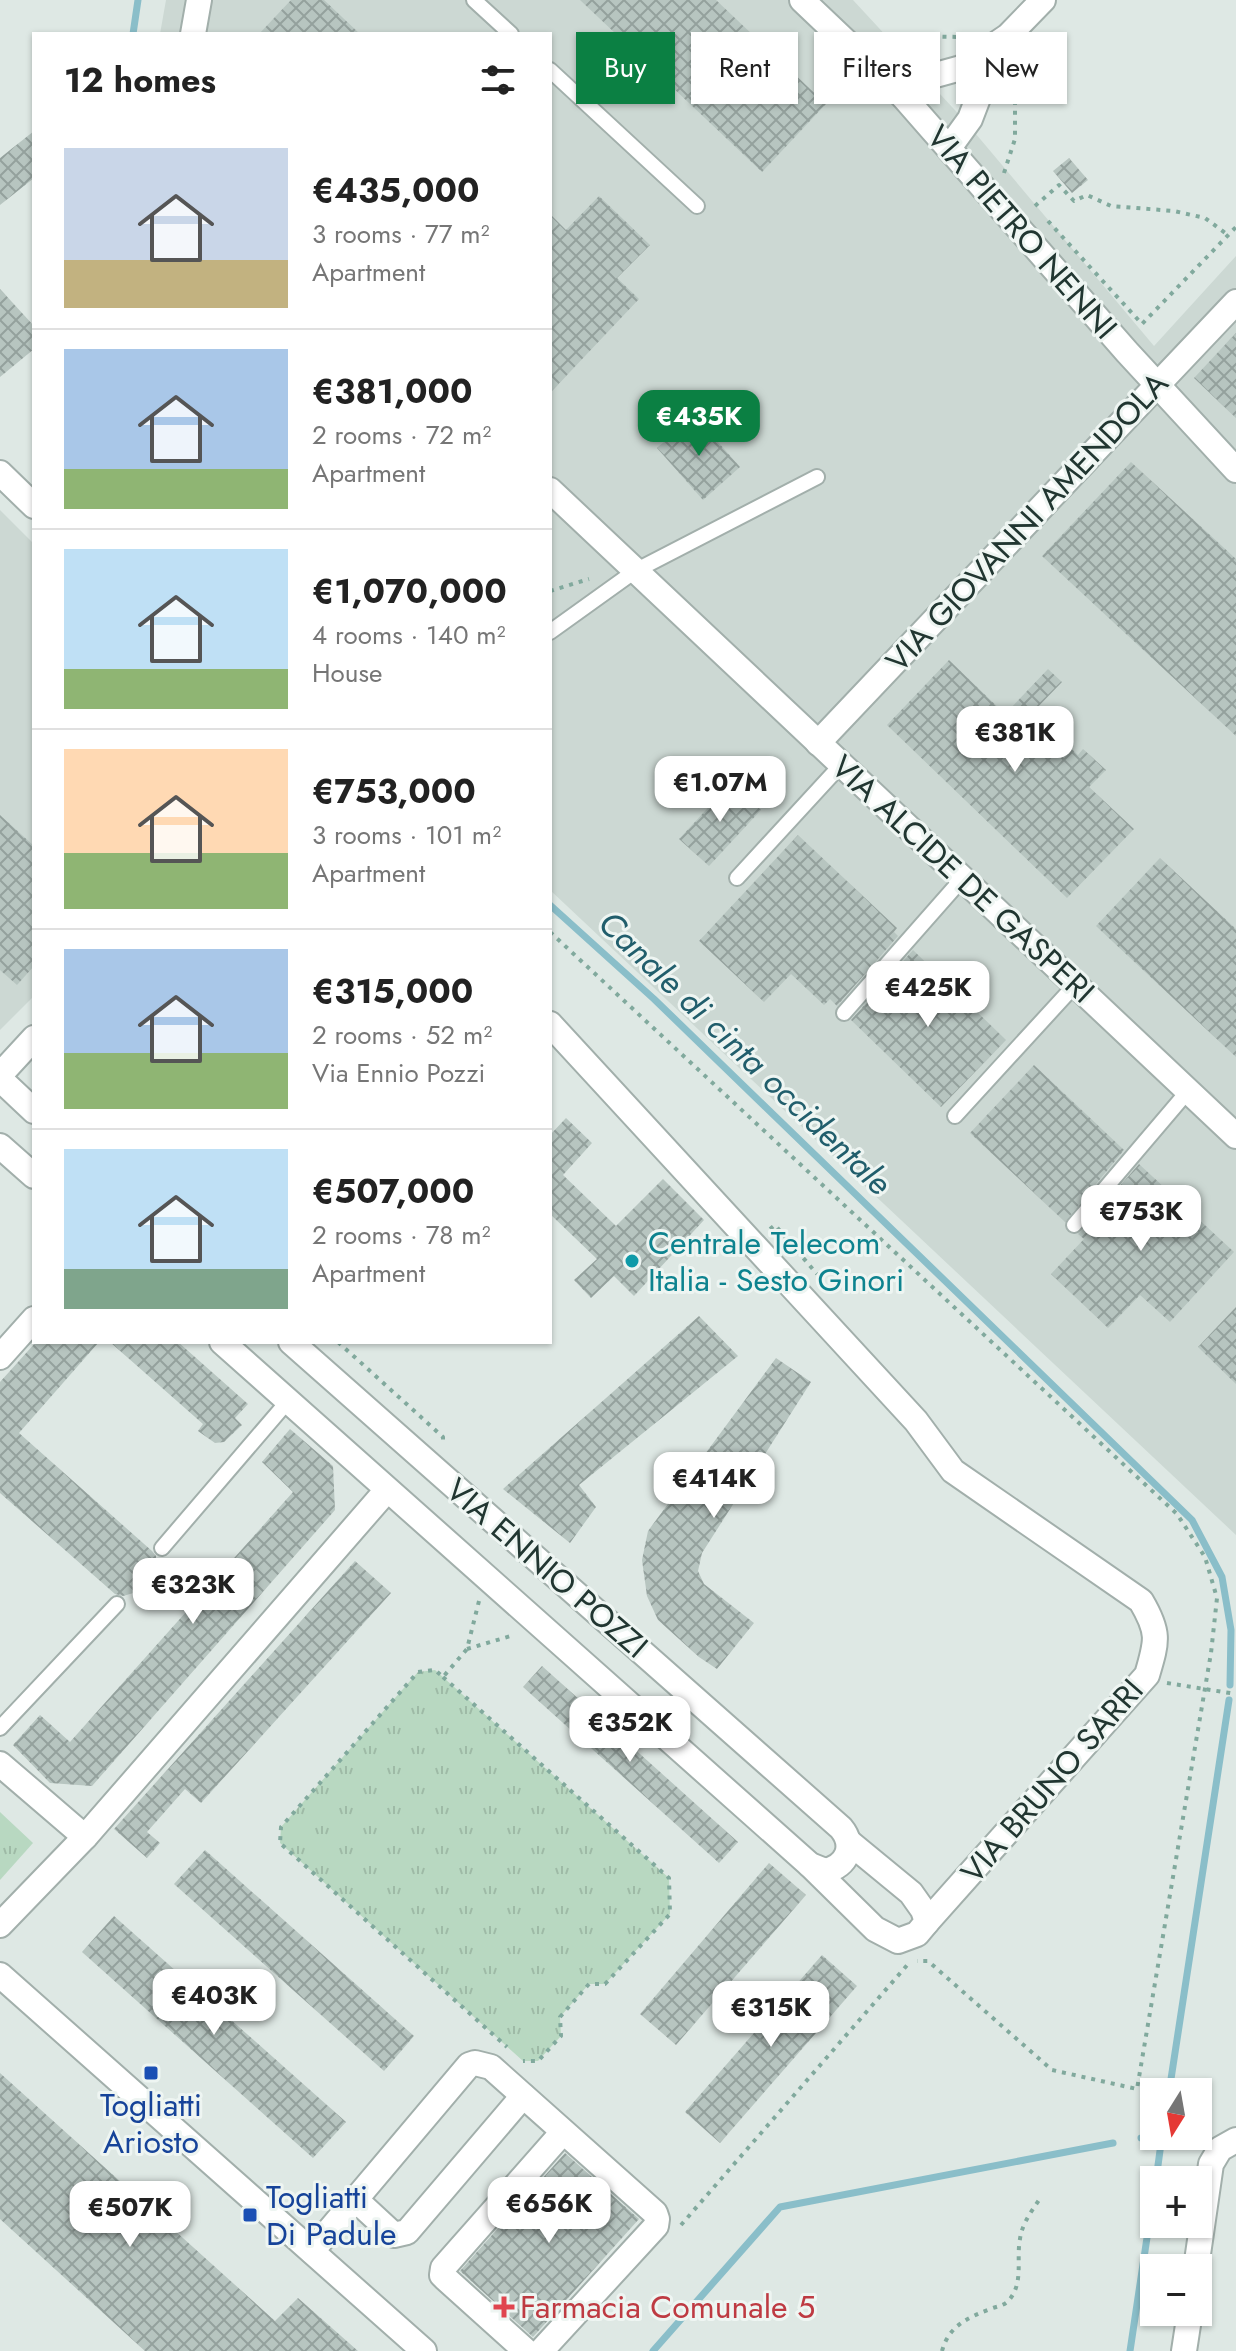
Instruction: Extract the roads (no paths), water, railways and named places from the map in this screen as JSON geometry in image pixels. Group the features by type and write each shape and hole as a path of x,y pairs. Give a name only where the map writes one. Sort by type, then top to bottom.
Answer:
{"street":[{"path":"193,32 199,0"},
{"name":"VIA PIETRO NENNI","path":"802,0 836,32"},
{"path":"1013,32 1043,0"},
{"name":"VIA PIETRO NENNI","path":"910,104 1236,470"},
{"path":"949,148 970,119 976,104"},
{"name":"VIA GIOVANNI AMENDOLA","path":"818,743 1236,302"},
{"path":"0,473 32,504"},
{"name":"VIA ALCIDE DE GASPERI","path":"552,493 1236,1136"},
{"name":"VIA BRUNO SARRI","path":"552,1026 916,1421 953,1471 1141,1601 1151,1619 1156,1644 1147,1675 927,1922"},
{"path":"32,1040 0,1077 32,1109"},
{"path":"0,1146 32,1174"},
{"path":"0,1357 32,1321"},
{"name":"VIA ENNIO POZZI","path":"224,1344 810,1865 875,1929 898,1941 917,1934 927,1922 911,1893 849,1842 841,1828 293,1344"},
{"path":"0,1925 85,1837 387,1490"},
{"path":"0,1764 85,1837"},
{"path":"810,1865 825,1871 841,1865 846,1858 849,1842"},
{"path":"0,1975 424,2351"},
{"path":"312,2251 469,2065 475,2063 491,2067 655,2213 657,2219 656,2226 541,2351"},
{"path":"355,2199 394,2235 407,2232 523,2096"},
{"path":"526,2351 442,2275 443,2268 563,2132"},
{"path":"1198,2254 1211,2164 1220,2149 1236,2140"},
{"path":"1184,2351 1188,2326"}],"lane":[{"path":"474,0 509,32"},
{"path":"552,72 697,206"},
{"path":"552,631 635,571 817,477"},
{"path":"737,878 841,765"},
{"path":"844,1013 962,879"},
{"path":"955,1116 1075,985"},
{"path":"1074,1225 1188,1091"},
{"path":"162,1548 288,1401"},
{"path":"0,1728 117,1604"}],"waterway":[{"name":"Canale di cinta occidentale","path":"133,32 138,0"},
{"name":"Canale di cinta occidentale","path":"552,907 654,999 1192,1520 1222,1577 1231,1630 1230,1685"},
{"name":"Canale di cinta occidentale","path":"1171,2078 1229,1700"},
{"path":"653,2351 780,2207 1113,2143"},
{"name":"Canale di cinta occidentale","path":"1158,2166 1160,2150"},
{"name":"Canale di cinta occidentale","path":"1130,2351 1147,2238"}],"place":[{"name":"Centrale Telecom Italia - Sesto Ginori","path":"632,1261"},
{"name":"Togliatti Ariosto","path":"151,2073"},
{"name":"Togliatti Di Padule","path":"250,2215"},
{"name":"Farmacia Comunale 5","path":"504,2307"}]}
